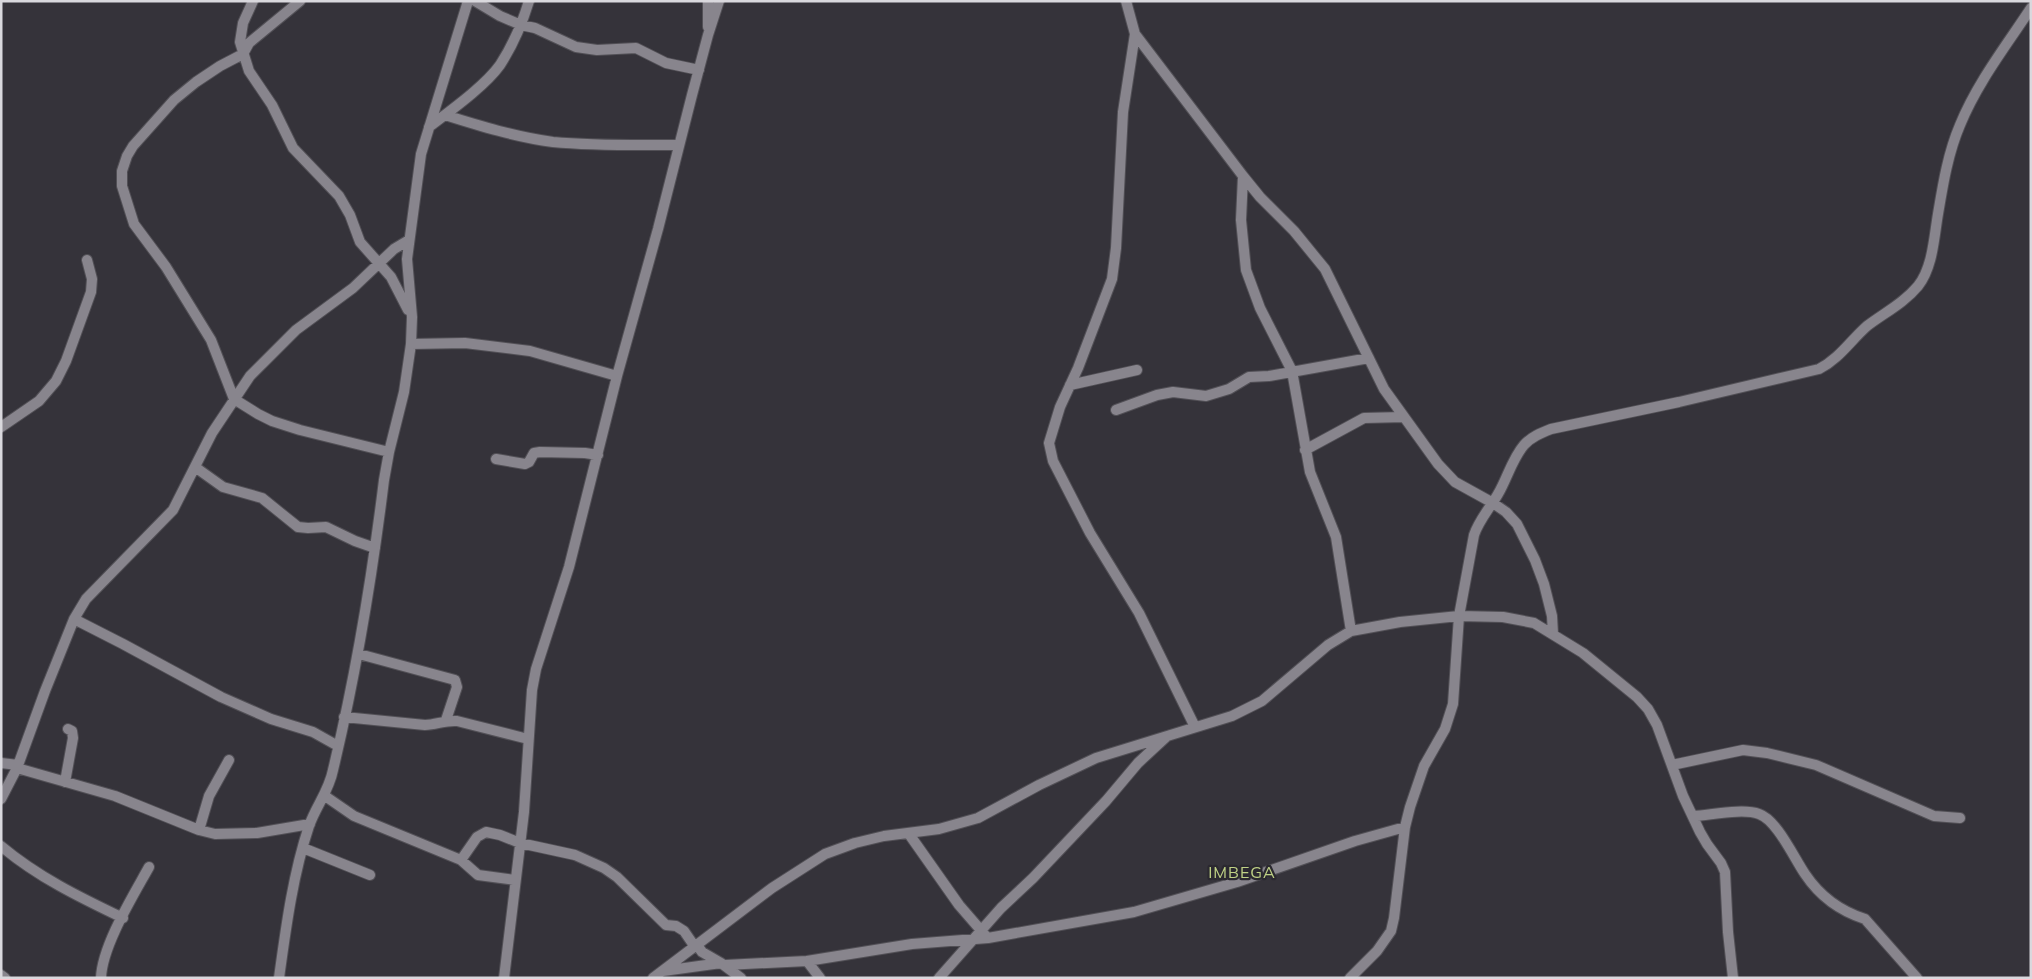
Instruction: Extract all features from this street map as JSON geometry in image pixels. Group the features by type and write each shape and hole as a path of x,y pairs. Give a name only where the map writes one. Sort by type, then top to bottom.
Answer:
{"street":[{"path":"253,1 240,34 240,42 242,55 254,81 272,105 293,148 339,196 350,214 360,242 391,277 412,317"},
{"path":"300,1 290,5 249,43 242,55 220,66 196,82 168,106 127,156 121,180 134,224 166,267 211,340 234,399 258,414 300,430 389,452"},
{"path":"278,978 289,912 303,848 310,824 334,770 359,654 389,452 404,392 411,344 412,317 407,259 421,154 468,1"},
{"path":"475,1 500,16 521,25 535,28 576,47 597,50 636,48 666,63 699,70"},
{"path":"429,127 491,76 499,66 521,25 529,1"},
{"path":"708,1 708,35"},
{"path":"504,978 520,843 532,690 536,669 569,567 617,376 658,229 708,35 720,1"},
{"path":"1126,1 1135,34 1243,176 1260,197 1294,231 1325,269 1384,388 1424,446 1456,482 1493,502 1517,524 1535,560 1549,602 1553,634"},
{"path":"1350,978 1378,951 1391,931 1399,892 1405,827 1424,766 1445,729 1450,716 1459,616 1474,535 1478,523 1493,502 1524,445 1551,429 1680,402 1819,369 1835,359 1855,336 1909,295 1918,285 1928,265 1945,177 1959,126 1981,84 2031,8"},
{"path":"1135,34 1123,112 1116,248 1112,280 1078,368 1060,406 1049,443 1053,461 1092,536 1139,613 1195,727"},
{"path":"445,115 509,133 551,142 603,146 679,145"},
{"path":"1243,176 1241,220 1246,270 1260,308 1292,371 1310,472 1336,537 1351,631"},
{"path":"1,799 18,766 74,619 92,593 173,510 212,433 250,376 283,342 309,319 353,288 394,249 409,240"},
{"path":"1,427 47,394 63,371 91,292 92,279 87,260"},
{"path":"411,344 465,343 530,351 617,376"},
{"path":"1116,410 1157,395 1173,392 1206,396 1228,389 1249,377 1268,376 1369,358"},
{"path":"1070,385 1137,370"},
{"path":"1306,450 1364,418 1404,417"},
{"path":"496,459 528,463 534,453 540,452 578,452 598,455"},
{"path":"195,468 223,487 262,498 298,527 326,527 375,548"},
{"path":"653,978 772,888 818,857 856,843 884,836 909,834 956,825 978,818 1039,785 1096,758 1232,716 1262,701 1328,645 1351,631 1400,622 1459,616 1515,618 1534,623 1583,653 1637,697 1648,709 1658,725 1683,796 1703,838 1721,862 1725,872 1728,932 1733,978"},
{"path":"74,619 221,697 272,719 313,732 338,746"},
{"path":"359,654 455,680 457,687 446,720"},
{"path":"344,717 425,724 434,724 446,720 475,724 528,739"},
{"path":"64,782 73,738 72,731 68,730"},
{"path":"939,978 981,936 1001,908 1033,878 1082,827 1138,763 1169,734"},
{"path":"1672,765 1743,750 1767,753 1831,771 1934,816 1960,818"},
{"path":"199,830 209,796 230,760"},
{"path":"1,763 18,766 64,782 115,796 199,830 215,834 238,834 310,824"},
{"path":"324,796 354,816 461,860 478,875 515,880"},
{"path":"1694,816 1747,812 1758,813 1766,818 1775,828 1812,884 1832,902 1854,915 1865,918 1917,978"},
{"path":"662,971 723,964 807,960 912,944 1091,921 1147,909 1237,882 1355,841 1405,827"},
{"path":"461,860 477,837 484,832 492,832 520,843 575,855 611,871 662,921 670,926 676,926 696,946 741,978"},
{"path":"909,834 981,936"},
{"path":"1,846 40,875 123,918"},
{"path":"303,848 370,875"},
{"path":"101,978 102,966 148,867"},
{"path":"807,960 820,978"},
{"path":"1,975 6,978"}],"district":[{"name":"IMBEGA","path":"1242,872"}]}
